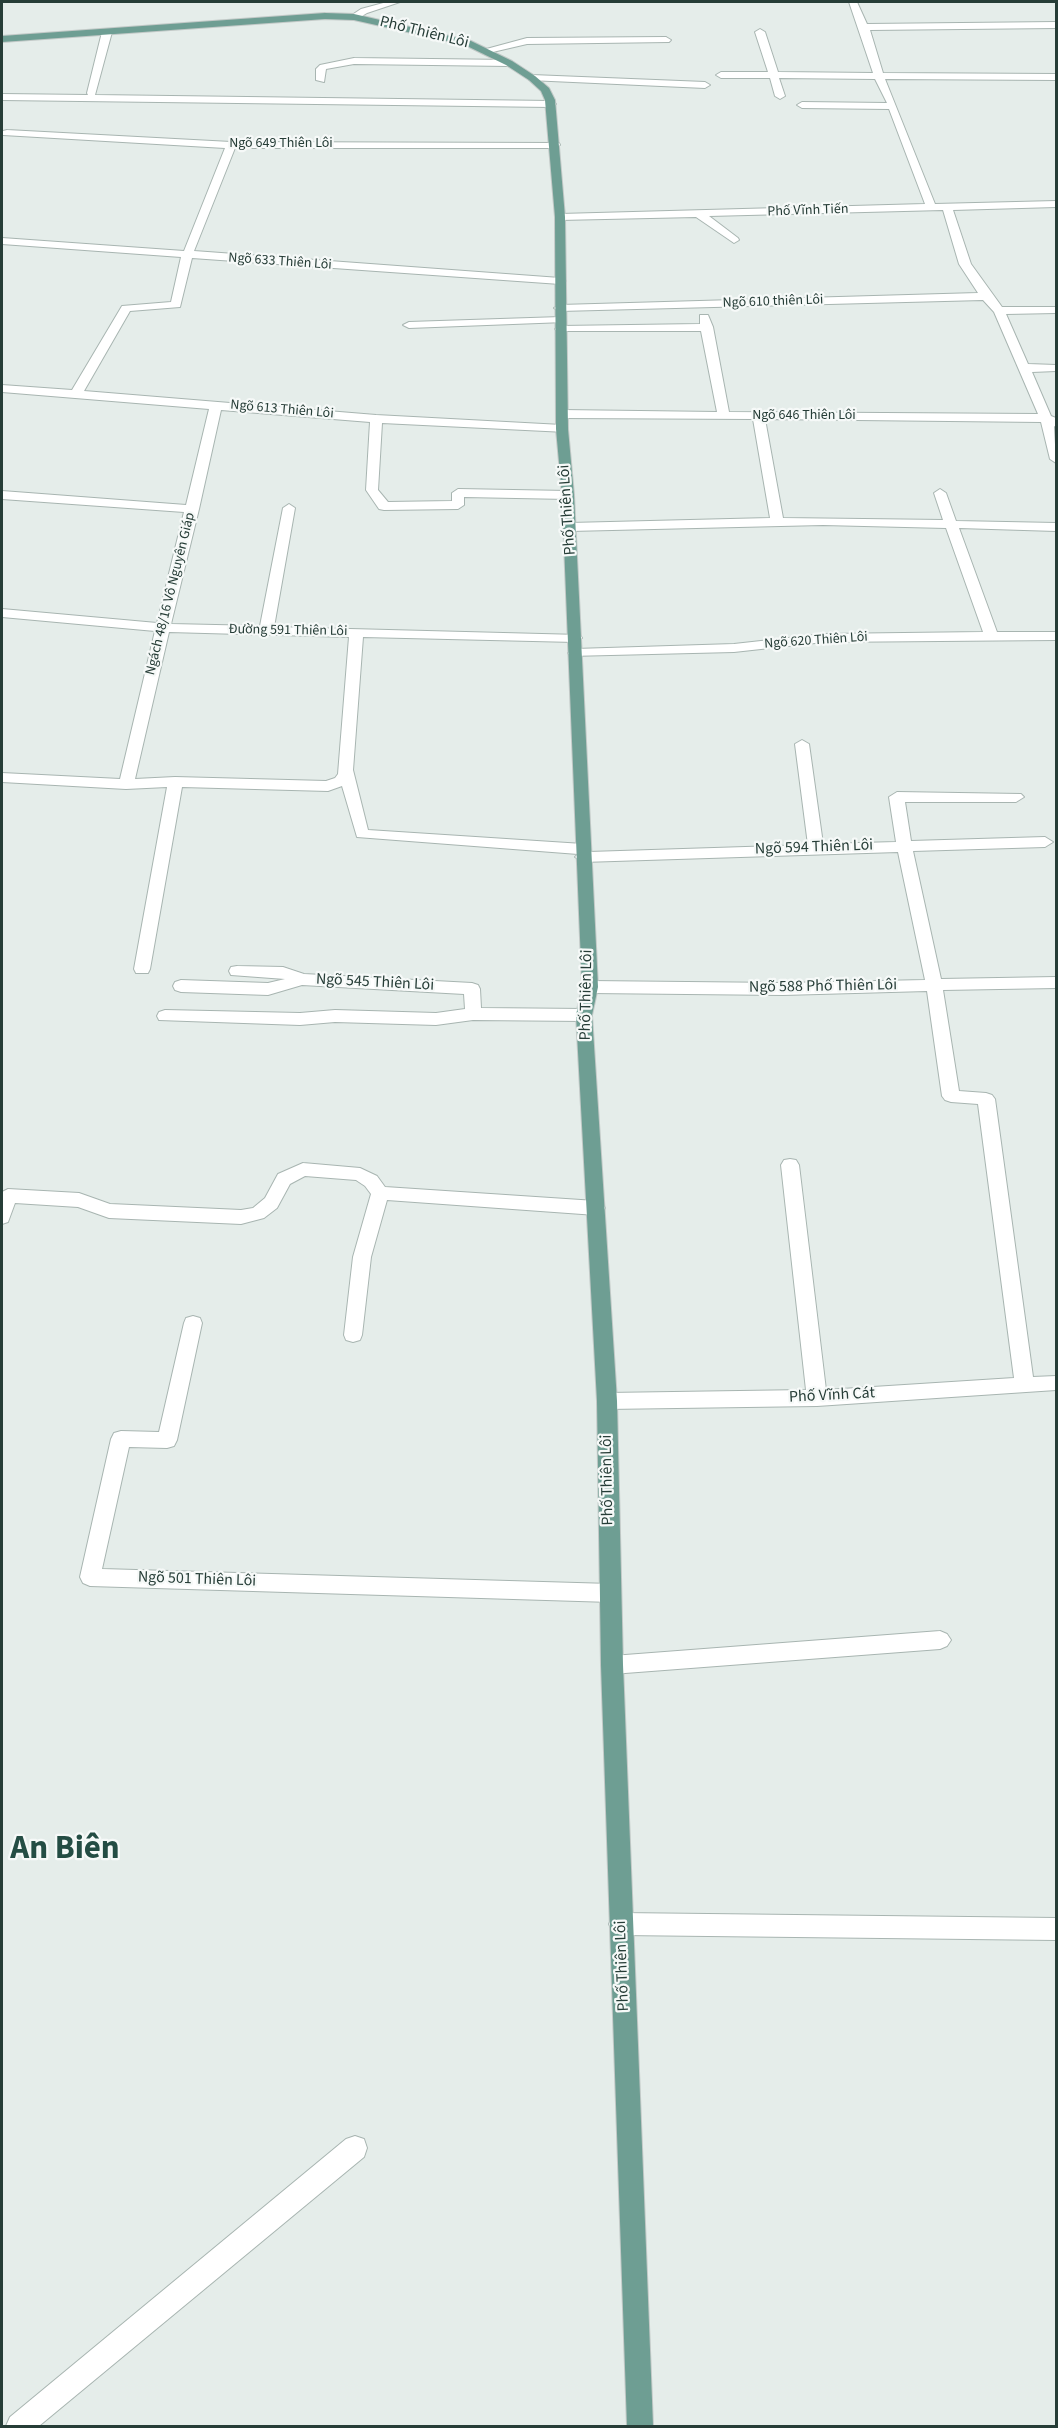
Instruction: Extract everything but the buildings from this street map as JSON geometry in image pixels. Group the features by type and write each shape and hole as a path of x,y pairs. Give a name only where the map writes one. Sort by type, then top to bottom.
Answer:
{"main road":[{"name":"Phố Thiên Lôi","path":"2,39 325,16 360,10 468,43 509,63 532,78 545,90 551,104 560,217 562,422 570,527 590,987 584,1015 607,1401 612,1665 640,2427"}],"street":[{"path":"360,10 395,2"},
{"path":"853,2 864,27 879,76 932,207"},
{"path":"864,27 1056,25"},
{"path":"92,93 107,32"},
{"path":"760,32 780,96"},
{"path":"484,51 527,41 666,40"},
{"path":"321,80 323,67 354,61 509,63"},
{"path":"721,75 1056,77"},
{"path":"532,78 705,85"},
{"path":"2,97 551,104"},
{"path":"802,105 893,106"},
{"name":"Ngõ 649 Thiên Lôi","path":"7,133 231,145 555,145"},
{"path":"76,394 126,308 176,305 187,256 231,145"},
{"name":"Phố Vĩnh Tiến","path":"560,217 1056,204"},
{"path":"948,207 965,264 986,296 999,310 1024,368 1051,420 1056,459"},
{"path":"699,214 734,240"},
{"name":"Ngõ 633 Thiên Lôi","path":"2,241 560,281"},
{"name":"Ngõ 610 thiên Lôi","path":"561,319 700,304 986,296"},
{"path":"700,304 707,327 724,415"},
{"path":"999,310 1056,310"},
{"path":"409,325 561,319 707,327"},
{"path":"1024,368 1056,368"},
{"name":"Ngõ 613 Thiên Lôi","path":"2,388 376,419 562,422"},
{"name":"Ngách 48/16 Vô Nguyên Giáp","path":"126,783 162,628 193,509 216,404"},
{"name":"Ngõ 646 Thiên Lôi","path":"562,422 724,415 1051,420"},
{"path":"758,415 777,523"},
{"path":"376,419 372,490 384,506 458,506 458,493 568,495"},
{"path":"940,493 992,637"},
{"path":"2,495 193,509"},
{"path":"266,631 289,508"},
{"path":"570,527 823,521 1056,527"},
{"name":"Đường 591 Thiên Lôi","path":"2,613 162,628 356,633 575,645"},
{"path":"2,777 126,783 328,786 340,781 345,769 356,633"},
{"name":"Ngõ 620 Thiên Lôi","path":"575,645 734,648 824,638 1056,636"},
{"path":"802,744 816,848"},
{"name":"Ngõ 594 Thiên Lôi","path":"345,769 362,834 583,853 1045,842"},
{"path":"142,969 175,782"},
{"path":"1016,797 897,796 904,845 934,984 951,1096 986,1099 1024,1383"},
{"path":"237,972 283,972 302,979"},
{"name":"Ngõ 545 Thiên Lôi","path":"181,986 268,989 302,979 472,989 473,1014"},
{"name":"Ngõ 588 Phố Thiên Lôi","path":"590,987 783,989 1056,982"},
{"name":"Ngõ 545 Thiên Lôi","path":"165,1016 436,1019 473,1014 584,1015"},
{"path":"790,1165 817,1398"},
{"path":"2,1217 8,1196 80,1200 109,1211 241,1217 258,1213 271,1203 284,1179 303,1169 360,1174 371,1181 380,1192 596,1208"},
{"path":"353,1335 362,1257 380,1192"},
{"name":"Ngõ 501 Thiên Lôi","path":"193,1323 167,1440 121,1439 90,1577 611,1593"},
{"name":"Phố Vĩnh Cát","path":"607,1401 817,1398 1024,1383 1056,1383"},
{"path":"612,1665 940,1640"},
{"path":"621,1924 1056,1929"},
{"path":"19,2427 355,2148"}],"district":[{"name":"An Biên","path":"65,1851"}]}
